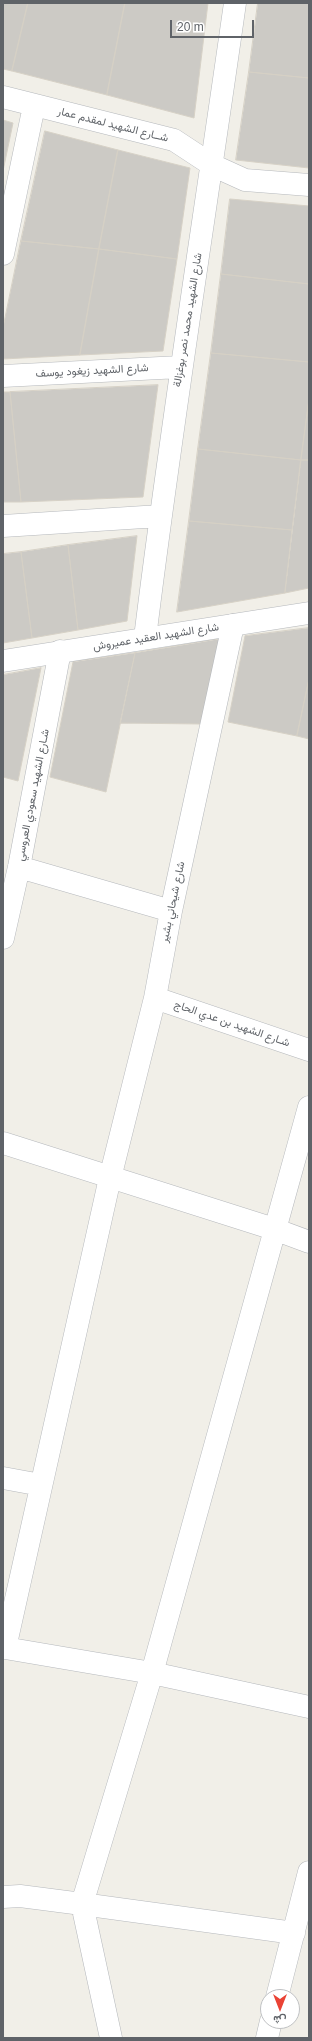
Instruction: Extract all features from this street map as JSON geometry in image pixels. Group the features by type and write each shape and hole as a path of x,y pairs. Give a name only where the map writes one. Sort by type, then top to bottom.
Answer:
{"street":[{"name":"شارع الشهيد محمد نصر بوغزالة","path":"145,638 180,367 212,165 235,3"},
{"name":"شــارع الشهيد لمقدم عمار","path":"3,97 174,140 212,165 245,180 309,185"},
{"path":"3,254 34,106"},
{"name":"شارع الشهيد زيغود يوسف","path":"3,376 180,367"},
{"path":"3,526 160,516"},
{"name":"شارع الشهيد العقيد عميروش","path":"3,661 309,613"},
{"name":"شارع شيحاني بشير","path":"4,1651 110,1178 155,998 171,910 233,625"},
{"name":"شـارع الشهيد سعودي العروسي","path":"3,938 19,867 60,651"},
{"path":"19,867 171,910"},
{"name":"شـارع الشهيد بن عدي الحاج","path":"155,998 309,1050"},
{"path":"111,2038 82,1904 152,1673 309,1107"},
{"path":"3,1142 110,1178 274,1229 309,1242"},
{"path":"3,1478 41,1485"},
{"path":"4,1651 152,1673 309,1707"},
{"path":"279,1989 309,1872"},
{"path":"3,1897 20,1896 294,1933"}],"building":[{"path":"3,3 28,3 12,71 3,69"},
{"path":"28,3 125,3 107,95 12,71"},
{"path":"125,3 208,3 194,118 107,95"},
{"path":"258,3 309,3 309,78 249,72"},
{"path":"249,72 309,78 309,168 236,160"},
{"path":"3,120 13,123 3,171"},
{"path":"45,131 118,150 99,249 21,241"},
{"path":"118,150 190,168 177,259 99,249"},
{"path":"230,199 309,206 309,284 221,274"},
{"path":"21,241 99,249 80,355 3,359 3,328"},
{"path":"99,249 177,259 163,351 80,355"},
{"path":"221,274 309,284 309,362 211,353"},
{"path":"211,353 309,362 309,399 301,460 198,449"},
{"path":"158,385 143,497 21,502 10,392"},
{"path":"3,392 10,392 21,502 3,502"},
{"path":"309,399 309,460 301,460"},
{"path":"198,449 301,460 292,530 189,521"},
{"path":"301,460 309,460 309,588 285,593"},
{"path":"189,521 292,530 285,593 177,612"},
{"path":"137,536 127,621 78,630 68,545"},
{"path":"68,545 78,630 32,638 21,552"},
{"path":"21,552 32,638 3,643 3,554"},
{"path":"309,628 309,679 297,736 228,722 245,636"},
{"path":"220,639 201,724 120,723 135,653"},
{"path":"135,653 106,792 50,777 73,662"},
{"path":"41,668 18,781 3,777 3,675"},
{"path":"309,679 309,739 297,736"}]}
